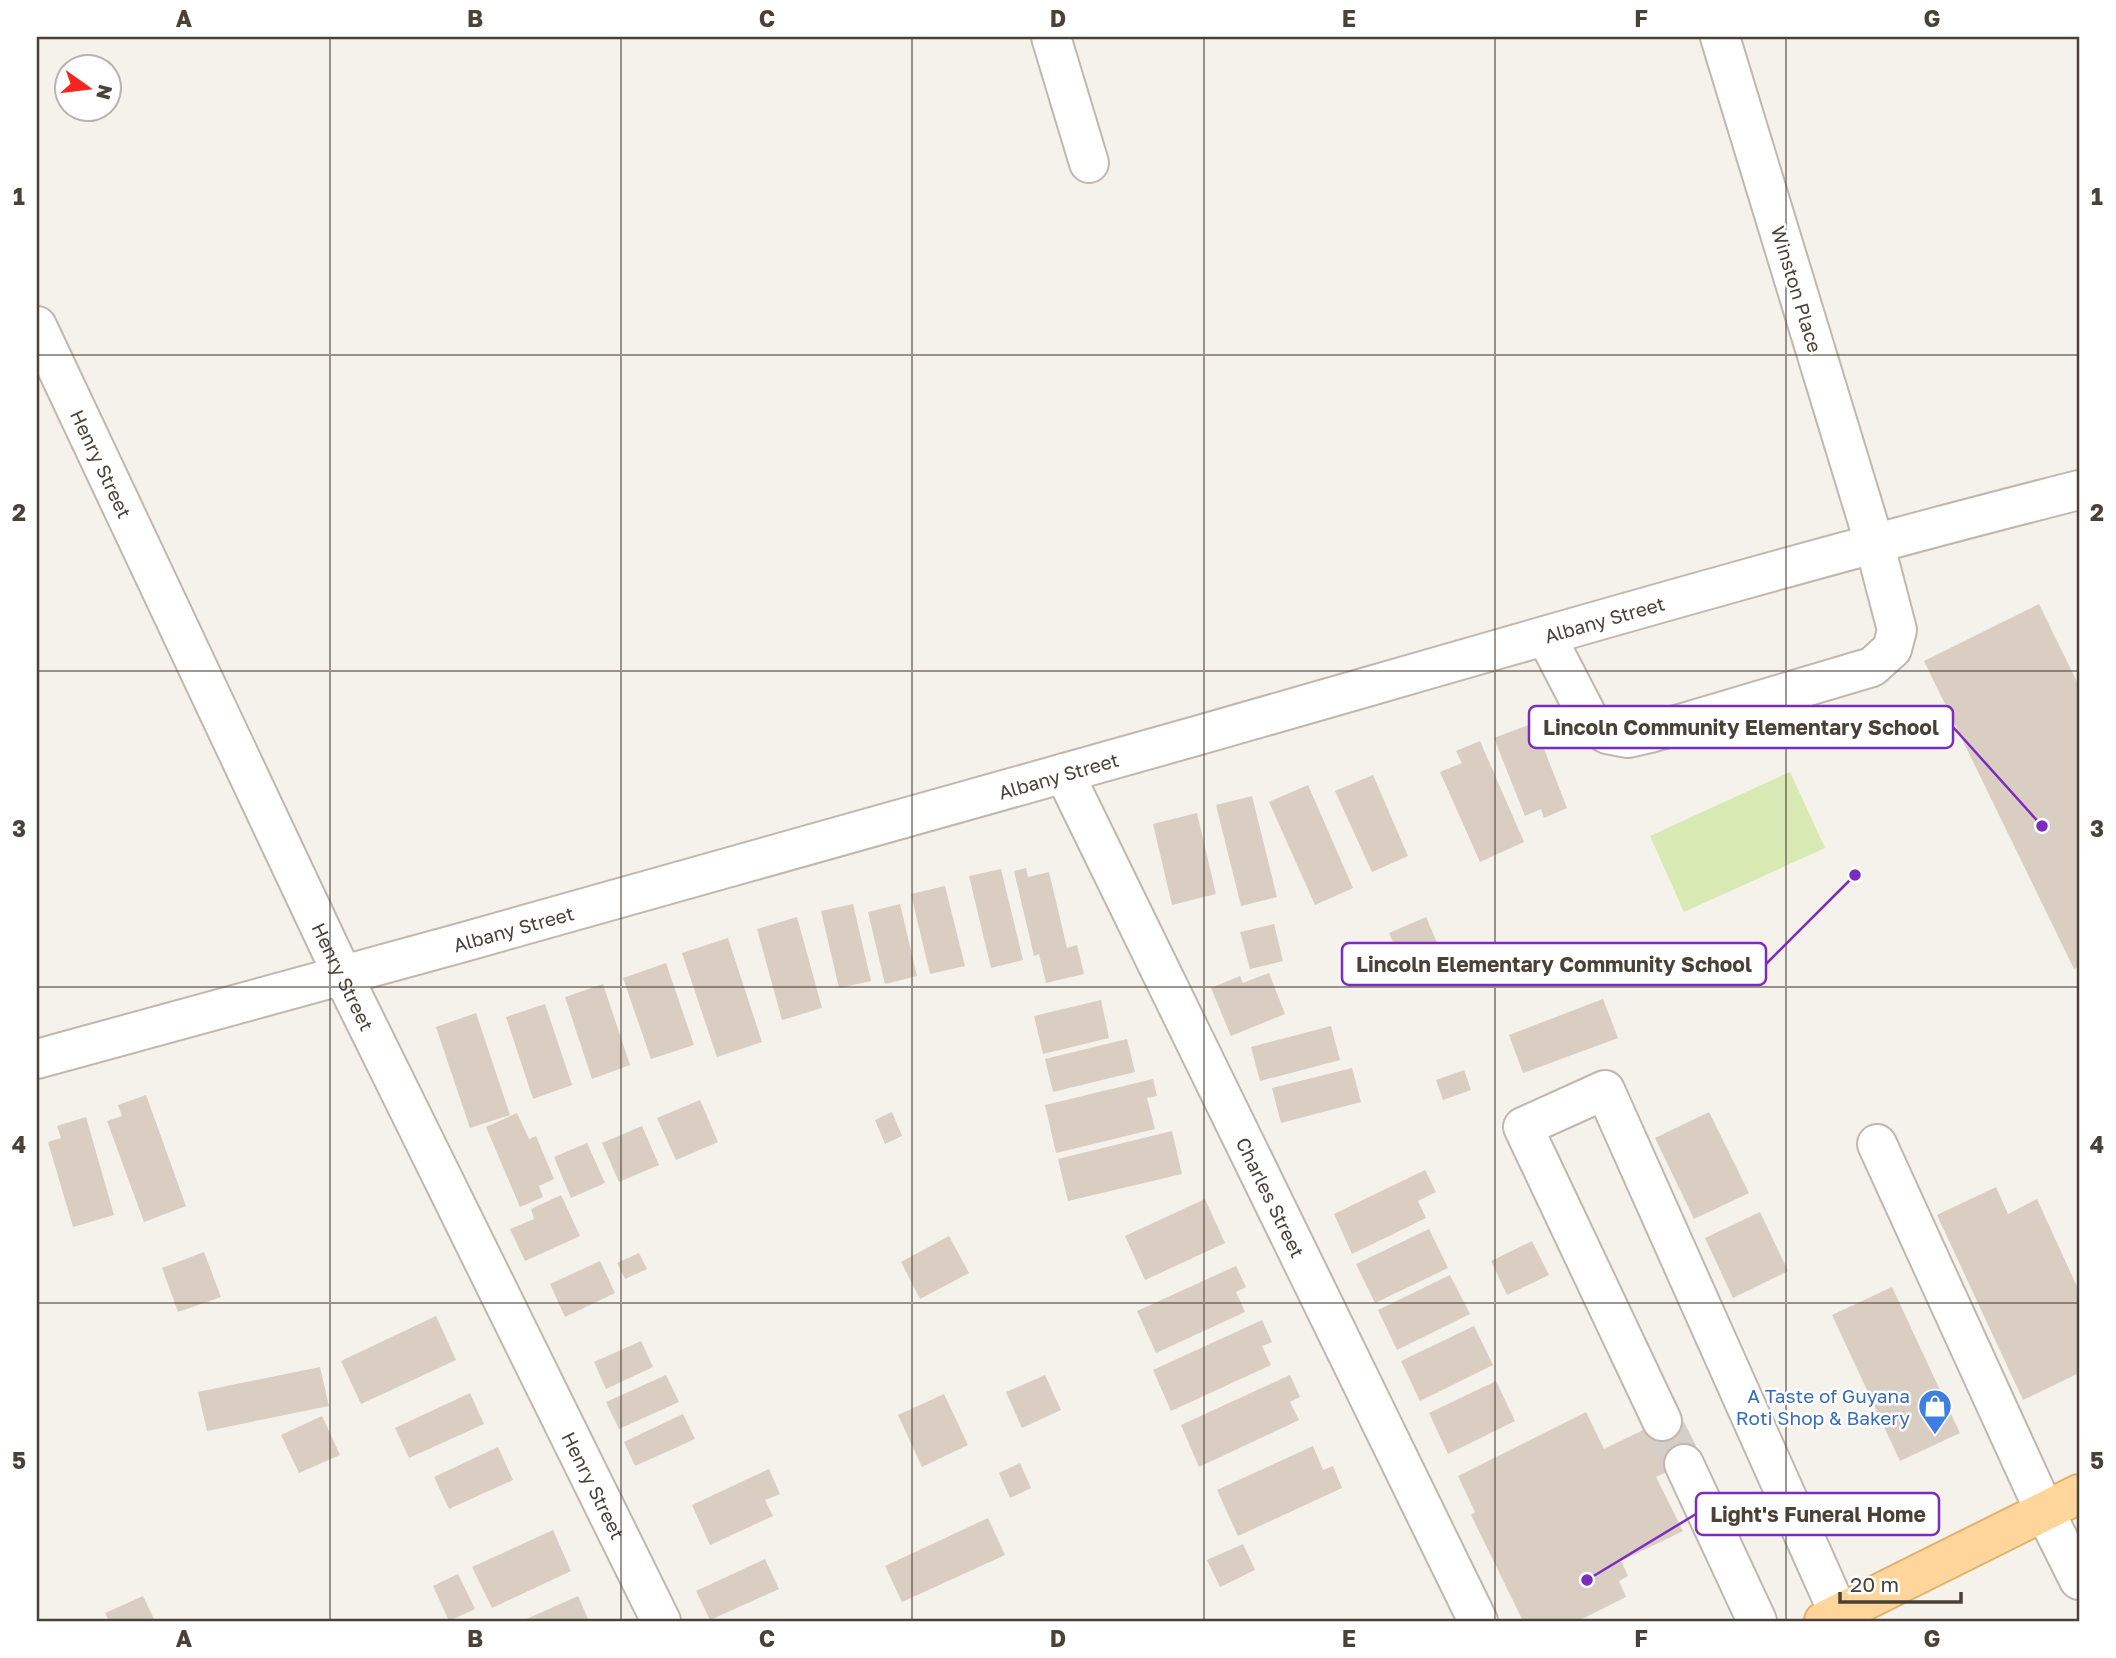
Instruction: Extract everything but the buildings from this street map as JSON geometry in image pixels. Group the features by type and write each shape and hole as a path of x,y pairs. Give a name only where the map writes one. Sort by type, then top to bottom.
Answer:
{"main road":[{"path":"1832,1618 2079,1494"}],"street":[{"path":"1051,37 1089,163"},
{"name":"Winston Place","path":"1546,636 1592,725 1607,734 1628,738 1872,667 1892,649 1897,630 1874,542 1720,37"},
{"name":"Henry Street","path":"37,326 343,976 661,1621"},
{"name":"Albany Street","path":"37,1059 343,976 1874,542 2079,490"},
{"name":"Charles Street","path":"1064,773 1478,1621"},
{"path":"1662,1421 1523,1127 1605,1090 1832,1618"},
{"path":"1877,1144 2079,1580"},
{"path":"1684,1464 1757,1621"}],"green space":[{"path":"1790,772 1825,848 1684,912 1650,836"}],"tunnel":[{"path":"1662,1421 1684,1464"}],"place":[{"name":"Lincoln Community Elementary School","path":"2042,826"},
{"name":"Lincoln Elementary Community School","path":"1855,875"},
{"name":"A Taste of Guyana Roti Shop & Bakery","path":"1935,1436"},
{"name":"Light's Funeral Home","path":"1587,1580"}]}
